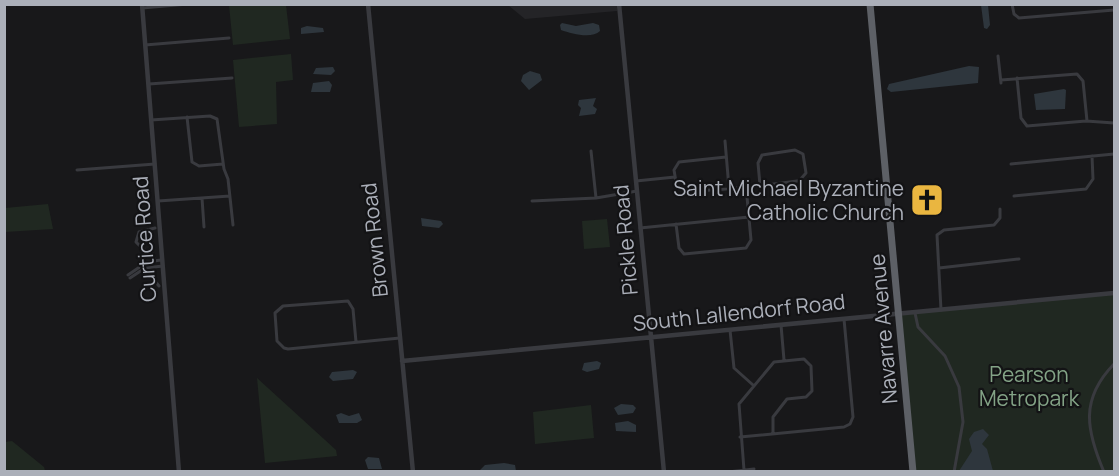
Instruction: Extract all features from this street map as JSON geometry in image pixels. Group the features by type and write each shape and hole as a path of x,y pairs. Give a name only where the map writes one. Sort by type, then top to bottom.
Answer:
{"highway":[{"name":"Navarre Avenue","path":"870,4 913,471"}],"street":[{"path":"142,6 188,4"},
{"name":"Brown Road","path":"368,4 413,471"},
{"name":"Pickle Road","path":"619,4 664,471"},
{"path":"1012,4 1015,16 1114,10"},
{"name":"Curtice Road","path":"142,6 179,471"},
{"path":"146,45 229,39"},
{"path":"998,56 1001,81 1077,74 1083,81 1087,121"},
{"path":"149,84 232,78"},
{"path":"1017,78 1022,119 1026,125 1087,121 1114,123"},
{"path":"151,120 210,116 217,119 223,164 228,179 232,225"},
{"path":"187,117 192,162 199,166 223,164"},
{"path":"725,141 729,188"},
{"path":"726,157 680,162 675,168 676,186 682,192 760,185 800,180 805,176 804,155 798,150 763,154 758,162 760,185"},
{"path":"591,151 596,198"},
{"path":"1011,164 1114,154"},
{"path":"1014,196 1086,189 1094,179 1092,156"},
{"path":"77,170 155,164"},
{"path":"636,181 675,177"},
{"path":"676,224 679,248 686,254 743,249 750,245 746,186"},
{"path":"532,201 596,198 637,191"},
{"path":"158,201 230,195"},
{"path":"202,198 204,227"},
{"path":"940,310 936,239 939,232 994,224 1000,219 1000,209"},
{"path":"640,228 749,217"},
{"path":"155,228 139,232 136,242 143,249 152,253 155,261"},
{"path":"939,268 1019,259"},
{"path":"129,277 155,261 162,263"},
{"path":"144,266 162,263"},
{"path":"144,266 159,286"},
{"name":"South Lallendorf Road","path":"402,361 1114,293"},
{"path":"356,342 353,306 348,301 277,309 274,316 277,341 286,349 400,338"},
{"path":"915,311 918,327 945,356 959,387 963,422 954,471"},
{"path":"740,437 844,427 850,424 853,417 844,319"},
{"path":"781,325 784,360"},
{"path":"730,330 734,368 754,386"},
{"path":"744,470 738,406 773,363 802,358 808,361 813,388 808,396 785,401 773,417 773,434"},
{"path":"1104,471 1090,438 1089,411 1100,381 1114,364"},
{"path":"728,471 754,469"}],"shaded area":[{"path":"508,5 617,5 617,11 525,19"},
{"path":"981,5 988,5 990,25 987,29 984,28"},
{"path":"562,23 576,26 593,23 599,25 600,31 592,35 576,34 561,30"},
{"path":"307,26 323,28 324,32 301,34 301,28"},
{"path":"969,66 979,67 978,83 891,92 887,89 889,84"},
{"path":"333,67 335,71 331,75 313,74 316,68"},
{"path":"530,71 540,74 542,80 529,90 521,81 523,75"},
{"path":"329,81 332,85 330,92 311,92 313,83"},
{"path":"1066,90 1065,109 1036,110 1034,94"},
{"path":"596,98 593,106 597,109 595,114 579,116 581,108 578,105 579,100"},
{"path":"421,218 441,221 443,224 439,228 422,226"},
{"path":"597,361 601,363 599,369 587,372 582,370 584,363"},
{"path":"353,370 357,372 353,379 333,381 329,377 332,372"},
{"path":"621,404 633,405 636,408 633,413 618,415 614,408"},
{"path":"341,413 349,416 359,413 362,420 357,423 339,423 336,415"},
{"path":"628,421 636,425 636,432 616,431 615,423"},
{"path":"983,429 989,435 982,444 987,449 993,471 959,471 972,451 969,439 974,432"},
{"path":"368,457 379,458 382,469 368,469 365,460"},
{"path":"504,463 515,465 516,471 479,471 485,465"}],"green space":[{"path":"229,5 286,5 290,39 233,45"},
{"path":"291,54 293,80 276,82 277,124 239,127 233,60"},
{"path":"48,204 53,229 5,232 5,208"},
{"path":"607,219 610,247 584,249 582,221"},
{"name":"Pearson Metropark","path":"1114,293 1114,471 913,471 897,313"},
{"path":"257,378 336,450 337,456 265,463"},
{"path":"591,405 594,438 535,444 533,412"},
{"path":"12,441 44,467 45,471 5,471 5,442"}],"place":[{"name":"Saint Michael Byzantine Catholic Church","path":"927,200"}]}
